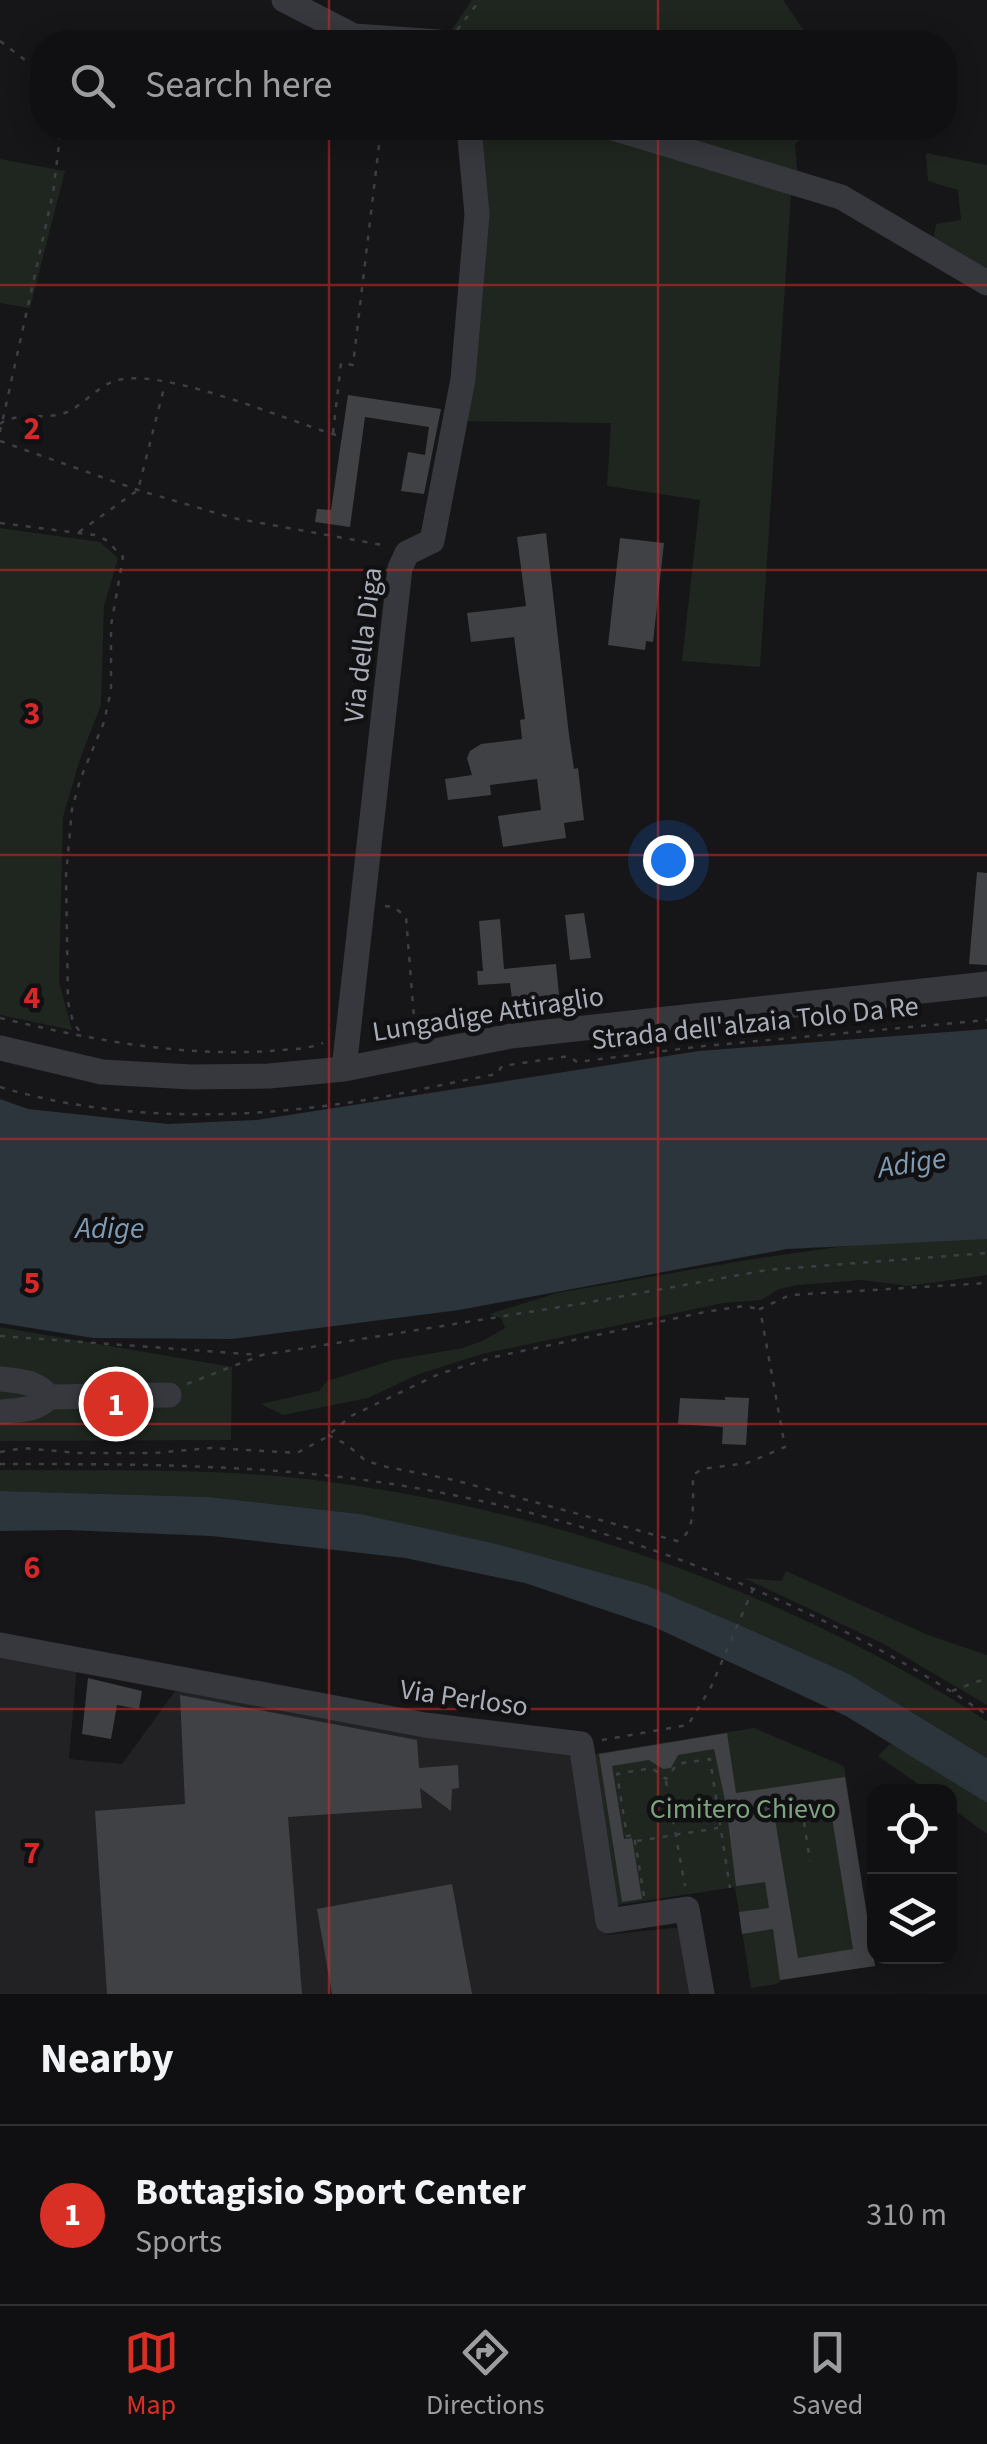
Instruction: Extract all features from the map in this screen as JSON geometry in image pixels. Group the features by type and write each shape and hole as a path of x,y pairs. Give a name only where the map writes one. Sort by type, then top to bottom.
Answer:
{"street":[{"path":"284,0 342,30"},
{"name":"Via della Diga","path":"344,1068 400,568 407,553 432,541 462,378 477,214 470,140"},
{"path":"652,140 841,197 987,283"},
{"name":"Lungadige Attiraglio","path":"0,1048 102,1072 269,1076 344,1068 511,1036 987,984"},
{"path":"0,1379 28,1382 49,1397"},
{"path":"0,1412 28,1409 49,1397 169,1395"},
{"name":"Via Perloso","path":"0,1645 425,1725 581,1744"},
{"path":"581,1744 608,1921 687,1910 702,1994"}],"path":[{"path":"453,30 480,0"},
{"path":"0,40 30,64"},
{"path":"0,432 53,193 60,140"},
{"path":"0,424 10,418 34,419 66,412 114,380 136,377 166,381 334,435 341,362 354,364 380,140"},
{"path":"78,533 138,490 166,381"},
{"path":"0,441 138,490 233,518 407,553"},
{"path":"0,522 106,540 123,556 111,626 111,690 104,722 72,809 66,874 68,1002 73,1022 83,1036"},
{"path":"363,905 394,906 406,917 415,1030"},
{"path":"0,1018 182,1051 313,1048 329,1035"},
{"name":"Strada dell'alzaia Tolo Da Re","path":"0,1087 90,1106 156,1114 270,1112 336,1104 497,1074 502,1066 569,1056 576,1062 987,1020"},
{"path":"198,1377 262,1355 767,1270 987,1252"},
{"path":"0,1452 23,1448 154,1453 211,1448 286,1454 312,1446 351,1416 390,1396 475,1363 706,1312 743,1306 760,1309 790,1295 987,1284"},
{"path":"328,1435 366,1461 387,1468 454,1480 586,1514 666,1540 684,1539 690,1531 693,1475 702,1468 747,1463 786,1447 760,1309"},
{"path":"0,1336 262,1355"},
{"path":"0,1464 274,1472 392,1484 510,1508 653,1550 753,1588 952,1691 987,1715"},
{"path":"581,1744 688,1724 711,1687 753,1588"},
{"path":"952,1691 987,1678"},
{"path":"666,1779 678,1764 710,1759 730,1888"},
{"path":"645,1900 634,1835 626,1836 617,1774 652,1768 666,1779 687,1895"},
{"path":"804,1822 810,1861"},
{"path":"635,1841 721,1827"}],"shaded area":[{"path":"0,1650 77,1665 69,1759 122,1764 181,1683 577,1755 607,1935 682,1927 695,1994 0,1994"}],"green space":[{"path":"472,0 783,0 804,30 451,30"},
{"path":"483,140 613,140 791,194 760,667 682,661 700,500 607,486 611,423 453,421 483,227"},
{"path":"666,140 799,140 795,144 798,181"},
{"path":"926,153 987,165 987,269 934,237 936,224 961,220 958,190 928,181"},
{"path":"0,159 65,171 30,308 0,303"},
{"path":"0,528 100,542 118,558 104,606 101,705 63,817 59,982 72,1030 0,1015"},
{"path":"987,1234 987,1275 909,1286 862,1280 798,1285 779,1289 761,1300 723,1303 482,1354 419,1374 368,1398 283,1415 261,1404 319,1391 327,1381 393,1360 463,1348 505,1328 501,1318 489,1314 557,1293 880,1241"},
{"path":"0,1327 232,1367 231,1440 0,1441"},
{"path":"0,1470 179,1471 287,1477 379,1489 561,1530 651,1558 739,1592 908,1673 987,1721 987,1758 849,1674 744,1627 360,1514 209,1497 0,1491"},
{"path":"786,1571 928,1635 987,1655 987,1705 882,1643 744,1578 782,1581"},
{"name":"Cimitero Chievo","path":"754,1728 844,1766 867,1914 867,1964 875,1966 751,1988 735,1887 618,1905 595,1754"},
{"path":"890,1744 915,1756 987,1803 987,1834 957,1812 957,1784 918,1784 878,1756"}],"water":[{"name":"Adige","path":"987,1029 987,1239 787,1249 459,1310 232,1339 93,1338 0,1323 0,1099 28,1109 168,1124 257,1120 699,1051"},
{"path":"0,1491 209,1497 360,1514 496,1544 645,1585 849,1674 987,1758 987,1803 846,1716 652,1626 525,1583 405,1558 212,1536 0,1531"}],"building":[{"path":"348,395 441,409 424,494 401,491 408,452 425,455 429,427 365,417 350,527 315,522 317,509 331,510"},
{"path":"546,533 569,735 574,769 578,768 584,820 564,823 566,838 503,847 498,816 541,810 537,779 490,785 491,795 448,800 445,779 472,775 467,758 470,751 481,744 522,739 520,720 525,719 514,637 471,642 467,613 526,606 517,537"},
{"path":"620,538 664,543 653,642 646,641 645,650 608,645"},
{"path":"977,872 987,873 987,965 969,964"},
{"path":"584,913 591,958 570,960 565,915"},
{"path":"500,919 504,969 556,964 559,995 512,999 510,983 478,985 477,971 483,971 479,921"},
{"path":"680,1398 749,1398 746,1445 722,1444 723,1427 678,1424"},
{"path":"88,1678 142,1691 139,1709 117,1705 111,1739 82,1734"},
{"path":"180,1695 417,1740 419,1768 458,1765 459,1788 452,1789 451,1811 420,1788 422,1808 288,1817 302,1994 107,1994 95,1811 185,1804"},
{"path":"727,1733 736,1793 845,1777 867,1916 867,1964 875,1966 780,1980 773,1929 742,1934 739,1912 769,1908 765,1882 736,1886 714,1749 678,1755 671,1768 663,1769 649,1760 612,1766 624,1839 632,1838 642,1899 622,1902 599,1754","holes":["829,1799 853,1949 798,1958 773,1807"]},
{"path":"452,1884 472,1994 332,1994 317,1909"}],"place":[{"name":"Bottagisio Sport Center","path":"116,1404"}]}
